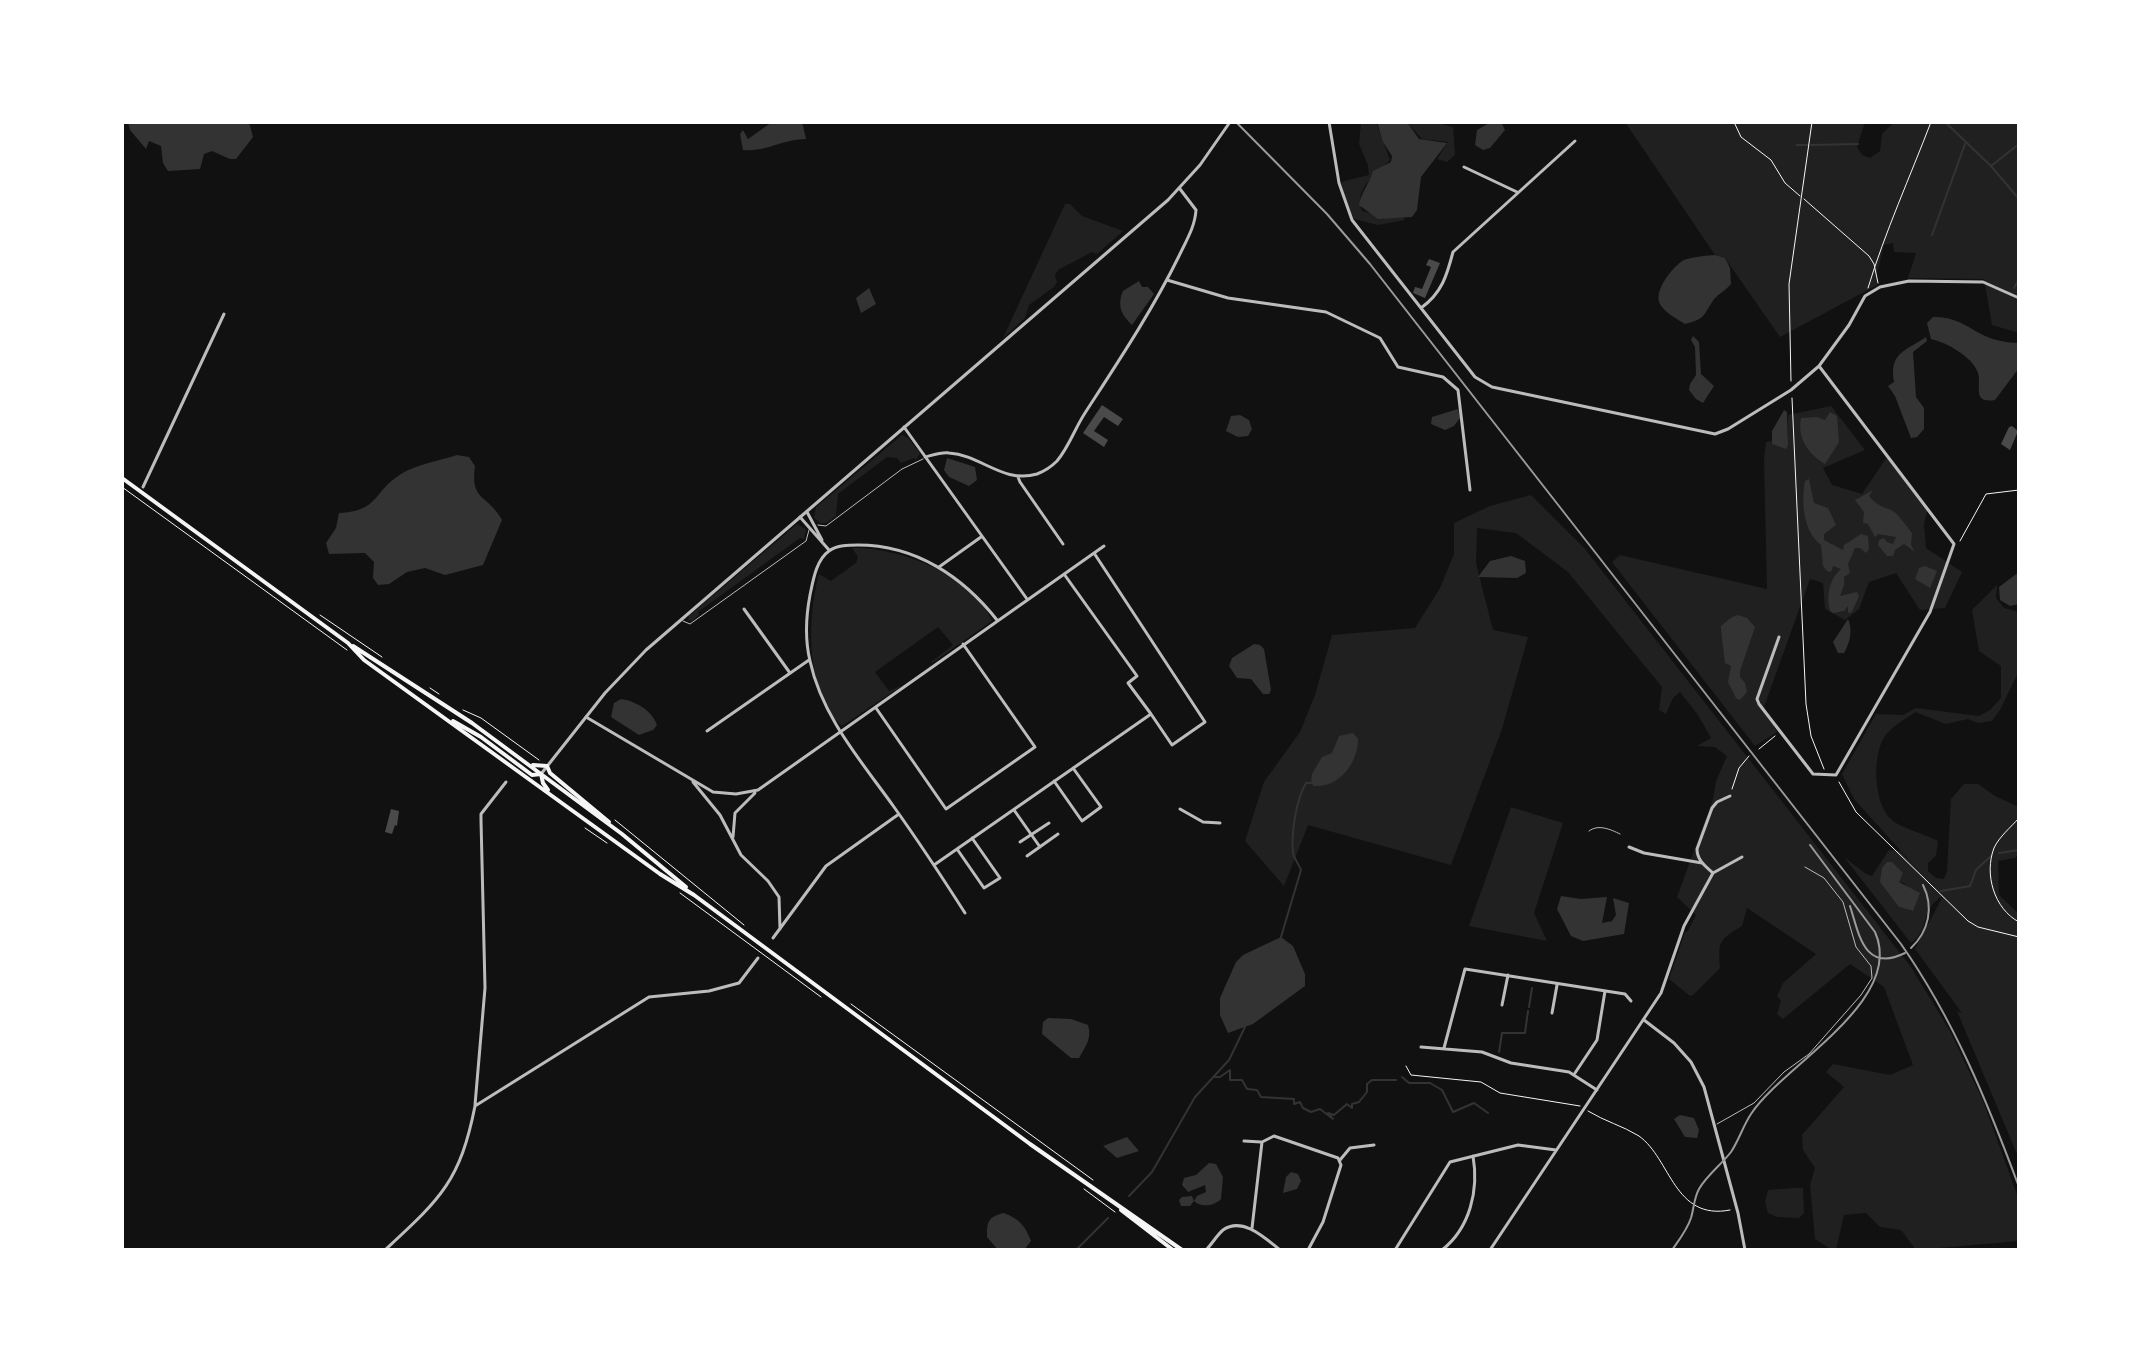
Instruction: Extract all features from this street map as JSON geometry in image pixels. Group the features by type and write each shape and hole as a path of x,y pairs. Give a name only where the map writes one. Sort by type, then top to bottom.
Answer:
{"main road":[{"path":"122,478 142,489 348,643 472,723 622,834"},
{"path":"348,643 364,660 660,874 694,895"},
{"path":"435,711 481,737 532,775 541,774"},
{"path":"521,759 540,767 547,766 550,773 694,895 1182,1250"},
{"path":"541,774 543,783 555,797"},
{"path":"1114,1202 1173,1250"}],"street":[{"path":"1329,122 1339,183 1352,220 1475,377 1492,387 1708,434 1728,429 1791,390 1819,366 1849,325 1865,296 1880,287 1909,281 1983,282 2019,298"},
{"path":"541,774 585,717 646,650 1179,188 1229,124"},
{"path":"1421,308 1435,298 1446,277 1453,252 1575,141"},
{"path":"1464,167 1517,192"},
{"path":"925,457 949,453 1018,477 1035,475 1049,469 1058,460 1167,280 1196,210 1179,188"},
{"path":"1167,280 1228,298 1326,312 1380,338 1398,367 1443,377 1458,390 1470,490"},
{"path":"142,489 224,314"},
{"path":"1779,637 1757,699 1813,774 1836,775 1930,612 1954,544 1819,366"},
{"path":"904,427 1027,599"},
{"path":"1018,477 1063,544"},
{"path":"806,512 829,551"},
{"path":"800,517 812,526"},
{"path":"939,567 981,537"},
{"path":"965,913 841,732 822,699 809,660 807,619 819,564 829,551 847,545 890,549 939,567 979,597 997,620"},
{"path":"733,840 735,813 758,790 1104,546"},
{"path":"1064,574 1137,676 1128,683 1172,745 1205,722 1094,553"},
{"path":"744,609 790,673"},
{"path":"875,708 946,809 1035,747 963,644"},
{"path":"707,731 809,660"},
{"path":"934,865 1151,714"},
{"path":"585,717 713,792 724,794 758,790"},
{"path":"1054,781 1082,821 1101,807 1073,768"},
{"path":"689,778 720,815 741,855 768,881 779,897 780,929"},
{"path":"385,1250 446,1189 459,1167 468,1140 475,1106 485,988 481,814 506,782"},
{"path":"1713,873 1702,863 1697,849 1712,808 1730,796"},
{"path":"1180,809 1203,822 1220,823"},
{"path":"1014,810 1040,847"},
{"path":"773,938 826,866 899,814"},
{"path":"1020,842 1049,823"},
{"path":"1027,856 1058,834"},
{"path":"957,849 984,888 1000,878 972,838"},
{"path":"1629,847 1644,853 1702,863"},
{"path":"1490,1250 1661,993 1684,926 1713,873 1742,857"},
{"path":"475,1106 649,997 709,991 739,983 758,958"},
{"path":"1444,1048 1463,972 1469,969 1625,994 1631,1001"},
{"path":"1502,1005 1508,975"},
{"path":"1552,1013 1557,983"},
{"path":"1575,1073 1597,1040 1605,991"},
{"path":"1644,1020 1674,1043 1691,1062 1704,1087 1745,1250"},
{"path":"1421,1047 1482,1052 1511,1063 1575,1073 1597,1090"},
{"path":"1244,1141 1262,1142 1269,1137 1280,1136 1340,1160"},
{"path":"1252,1228 1262,1142"},
{"path":"1308,1250 1325,1216 1340,1160 1350,1148 1374,1145"},
{"path":"1395,1250 1450,1162 1518,1145 1557,1150"},
{"path":"1442,1250 1461,1231 1467,1216 1474,1184 1473,1156"},
{"path":"1206,1250 1228,1228 1252,1228 1280,1250"}],"lane":[{"path":"681,619 690,624 806,541 812,526 826,526 902,469 925,457"},
{"path":"1589,831 1594,827 1611,829 1620,834"},
{"path":"1714,1124 1754,1103 1784,1072 1809,1054 1872,978 1871,966 1856,947 1843,902 1824,878 1805,867"}],"path":[{"path":"1734,122 1741,137 1771,160 1785,183 1869,256 1880,287"},
{"path":"1812,122 1789,284 1791,390 1806,704 1815,750 1826,775"},
{"path":"1865,296 1874,264 1931,122"},
{"path":"122,487 353,655"},
{"path":"1954,544 1959,543 1986,494 1990,491 2019,490"},
{"path":"319,615 391,664"},
{"path":"426,686 448,701"},
{"path":"458,708 477,715 535,757"},
{"path":"1759,749 1781,732"},
{"path":"1730,796 1739,768 1749,756"},
{"path":"1836,775 1847,801 1856,812 1968,921 1978,927 2019,937"},
{"path":"2019,818 1994,849 1991,869 1996,899 2011,918 2019,922"},
{"path":"614,819 742,923"},
{"path":"853,1006 1095,1182"}],"shaded area":[{"path":"128,122 249,122 253,137 236,159 212,151 204,154 200,169 168,171 163,163 161,146 149,141 146,149 130,130"},
{"path":"772,122 802,122 806,139 743,150 740,134 743,130 748,139"},
{"path":"1361,122 1376,122 1390,160 1363,189 1362,211 1388,218 1402,214 1405,220 1378,225 1350,218 1341,182 1369,175 1359,144"},
{"path":"1377,122 1407,122 1419,139 1447,143 1421,177 1417,210 1412,217 1378,219 1359,205 1373,171 1391,162 1392,156 1383,142"},
{"path":"1407,122 1435,122 1453,127 1455,155 1447,162 1437,159 1448,142 1422,139"},
{"path":"1491,122 1501,122 1505,130 1490,148 1483,150 1475,145 1477,130"},
{"path":"1625,122 1865,122 1857,147 1862,155 1870,158 1880,151 1882,134 1894,122 2019,122 2019,333 1992,325 1984,279 1908,278 1916,253 1894,252 1893,243 1884,245 1877,285 1780,337 1725,258 1715,255"},
{"path":"1065,204 1070,204 1082,216 1123,231 1097,254 1092,252 1058,270 1054,287 1029,305 1025,318 1003,338"},
{"path":"1703,256 1725,258 1730,268 1731,284 1715,298 1701,318 1685,324 1662,307 1659,292 1665,279 1680,263"},
{"path":"1139,281 1142,287 1148,287 1154,294 1132,325 1123,313 1120,301 1123,291"},
{"path":"869,288 876,304 861,313 856,298"},
{"path":"1933,317 1964,324 1985,336 2019,343 2019,368 1995,400 1980,396 1978,373 1971,361 1944,343 1931,339 1927,323"},
{"path":"1693,336 1699,342 1701,374 1714,386 1703,403 1689,390 1696,375"},
{"path":"1926,337 1927,341 1913,352 1916,397 1924,408 1924,429 1917,437 1911,438 1888,386 1894,382 1897,358"},
{"path":"1831,406 1865,450 1823,468 1832,485 1862,494 1887,457 1927,511 1924,524 1926,548 1962,572 1945,608 1920,610 1896,573 1869,582 1859,609 1845,620 1825,609 1823,583 1810,579 1764,707 1777,732 1755,746 1612,562 1620,555 1767,589 1766,442 1788,439 1788,415"},
{"path":"1458,409 1460,418 1454,426 1445,430 1431,424 1432,417"},
{"path":"1784,410 1787,412 1786,449 1772,444 1772,431"},
{"path":"1830,412 1837,416 1839,442 1825,464 1805,445 1800,425 1801,418 1825,420"},
{"path":"1240,415 1249,420 1252,429 1248,436 1238,437 1226,431 1231,416"},
{"path":"902,435 920,453 916,460 901,463 897,458 887,457 838,494 836,516 825,523 814,518 816,507"},
{"path":"457,455 469,457 475,466 477,492 502,520 483,565 445,575 425,568 407,572 389,584 378,585 373,578 374,562 365,553 329,554 326,543 336,528 339,513 369,505 392,481 407,471"},
{"path":"947,458 975,467 977,480 969,486 949,477 944,470"},
{"path":"1809,479 1814,503 1828,508 1836,525 1824,534 1824,540 1843,550 1844,545 1861,534 1868,536 1869,549 1866,553 1855,548 1848,564 1850,573 1844,577 1840,596 1857,592 1859,596 1852,612 1848,613 1848,606 1844,611 1830,611 1830,588 1841,569 1833,566 1831,572 1823,566 1821,545 1807,524 1803,498 1805,481"},
{"path":"1873,490 1869,496 1893,511 1912,533 1911,545 1915,552 1904,544 1895,550 1893,556 1887,556 1878,545 1879,540 1884,538 1893,544 1896,537 1878,534 1875,537 1868,524 1863,523 1864,512 1855,500"},
{"path":"1531,495 1585,549 1911,967 1950,1031 1983,1101 2019,1200 2019,1241 1916,1250 1901,1230 1880,1227 1866,1213 1844,1215 1836,1250 1815,1239 1810,1185 1815,1168 1803,1150 1802,1135 1844,1087 1826,1072 1833,1064 1890,1075 1913,1065 1884,987 1850,964 1783,1019 1777,1014 1781,1001 1777,996 1783,983 1816,954 1747,908 1742,926 1722,942 1720,968 1693,995 1690,996 1669,979 1685,932 1696,915 1677,897 1727,756 1715,747 1697,746 1711,738 1680,692 1673,698 1666,714 1659,710 1662,687 1568,572 1516,533 1477,528 1476,563 1493,630 1528,637 1502,729 1451,865 1308,825 1284,886 1245,841 1264,782 1300,732 1315,695 1332,635 1415,628 1440,588 1454,554 1454,523 1490,506"},
{"path":"797,524 806,529 804,539 800,538 698,612 699,615 692,621 688,620 689,616"},
{"path":"852,548 871,549 912,559 952,577 969,590 992,621 932,663 953,645 938,627 875,672 889,691 903,685 842,726 821,695 815,675 812,612 819,574 831,581 856,563 858,557"},
{"path":"1511,556 1525,561 1526,573 1517,578 1478,577 1490,561"},
{"path":"1925,566 1937,571 1930,588 1915,579 1919,568"},
{"path":"2019,572 2019,604 2010,606 2000,600 1999,587"},
{"path":"1997,585 1996,598 2004,608 2019,612 2019,671 2000,710 1992,721 1978,723 1968,719 1946,724 1915,712 1885,736 1878,755 1876,779 1881,803 1892,820 1938,841 1936,856 1928,863 1928,871 1936,878 1944,879 1947,871 1951,799 1964,784 1978,784 2019,807 2019,853 2015,858 1998,861 1999,895 2019,914 2019,1159 1957,1011 1962,1013 1915,949 1943,896 1931,907 1921,932 1911,943 1844,857 1872,876 1889,850 1900,851 1929,882 1854,799 1842,774 1876,714 1903,715 1916,708 1979,716 2001,698 2001,666 1979,651 1972,610","holes":["1897,866 1899,882 1904,883 1916,901 1912,911 1899,907 1896,901"]},
{"path":"1738,615 1747,618 1755,627 1740,671 1747,692 1740,700 1728,682 1731,666 1725,663 1721,630 1721,626"},
{"path":"1848,619 1849,641 1844,653 1838,653 1833,642"},
{"path":"1254,644 1264,649 1271,690 1269,694 1263,694 1251,679 1237,678 1229,666 1232,658"},
{"path":"621,699 647,711 657,725 653,730 639,735 611,717 614,703"},
{"path":"1353,733 1358,739 1351,765 1331,783 1314,786 1311,783 1312,774 1322,757 1332,753 1339,736"},
{"path":"1511,807 1563,823 1534,913 1547,941 1469,926"},
{"path":"1887,862 1892,862 1903,873 1899,882 1920,893 1913,911 1899,907 1880,882 1882,868"},
{"path":"1561,896 1581,899 1607,897 1602,923 1612,921 1616,915 1613,898 1629,903 1624,934 1583,941 1571,936 1557,909"},
{"path":"1281,937 1293,946 1305,974 1305,986 1253,1024 1228,1033 1220,1015 1220,998 1236,962 1243,955"},
{"path":"1048,1018 1071,1019 1088,1025 1089,1038 1079,1058 1071,1058 1042,1034 1043,1022"},
{"path":"1680,1115 1694,1118 1699,1130 1697,1138 1685,1137 1674,1119"},
{"path":"1127,1137 1139,1151 1117,1158 1103,1146"},
{"path":"1209,1163 1216,1164 1223,1177 1221,1199 1208,1205 1194,1201 1206,1192 1205,1185 1188,1192 1182,1185 1184,1178 1196,1175"},
{"path":"1291,1172 1298,1174 1301,1181 1297,1189 1283,1193 1286,1177"},
{"path":"1803,1188 1804,1213 1799,1218 1777,1217 1768,1213 1765,1202 1768,1190"},
{"path":"1192,1196 1194,1201 1190,1206 1181,1206 1179,1200"},
{"path":"1004,1213 1018,1220 1026,1231 1031,1241 1024,1250 998,1250 987,1237 990,1220"}],"building":[{"path":"1429,259 1440,263 1425,298 1413,293 1415,287 1422,289 1431,267 1426,265"},
{"path":"1102,405 1123,419 1118,426 1104,417 1094,431 1108,440 1104,447 1083,433"},
{"path":"2012,426 2018,431 2010,450 2001,444"},
{"path":"391,809 399,811 397,826 392,834 385,832"}],"waterway":[{"path":"1945,122 1991,166 2019,144"},
{"path":"1811,145 1858,144"},
{"path":"1932,235 1965,144"},
{"path":"1797,145 1808,145"},
{"path":"1991,166 2019,199"},
{"path":"2014,288 2019,279"},
{"path":"1281,937 1301,870 1293,853 1295,817 1302,790 1306,783 1311,783"},
{"path":"1999,853 2019,850"},
{"path":"1941,891 1970,886 1976,870 1991,856"},
{"path":"1529,1007 1532,988"},
{"path":"1499,1052 1502,1033 1525,1033 1528,1011"},
{"path":"1129,1196 1152,1172 1195,1097 1229,1060 1245,1027"},
{"path":"1214,1077 1220,1077 1230,1070 1230,1080 1242,1080 1247,1089 1257,1090 1261,1097 1294,1099 1294,1104 1300,1102 1303,1108 1311,1112 1320,1109 1333,1119 1328,1113 1334,1115 1347,1104 1352,1108 1352,1104 1359,1102 1367,1092 1367,1084 1372,1080 1396,1080"},
{"path":"1402,1077 1409,1083 1430,1083 1442,1090 1453,1112 1474,1103 1488,1113"},
{"path":"1076,1250 1108,1218"}],"tram line":[{"path":"1236,122 1327,214 1370,264 1901,944 1937,1002 1968,1062 2019,1187"}],"railway":[{"path":"1672,1250 1689,1222 1699,1189 1731,1152 1751,1114 1766,1095 1836,1031 1858,1007 1873,983 1880,958 1875,932 1810,845"},
{"path":"1911,948 1922,934 1928,918 1923,885"},
{"path":"1850,906 1861,938 1872,954 1891,958 1905,953"}]}
